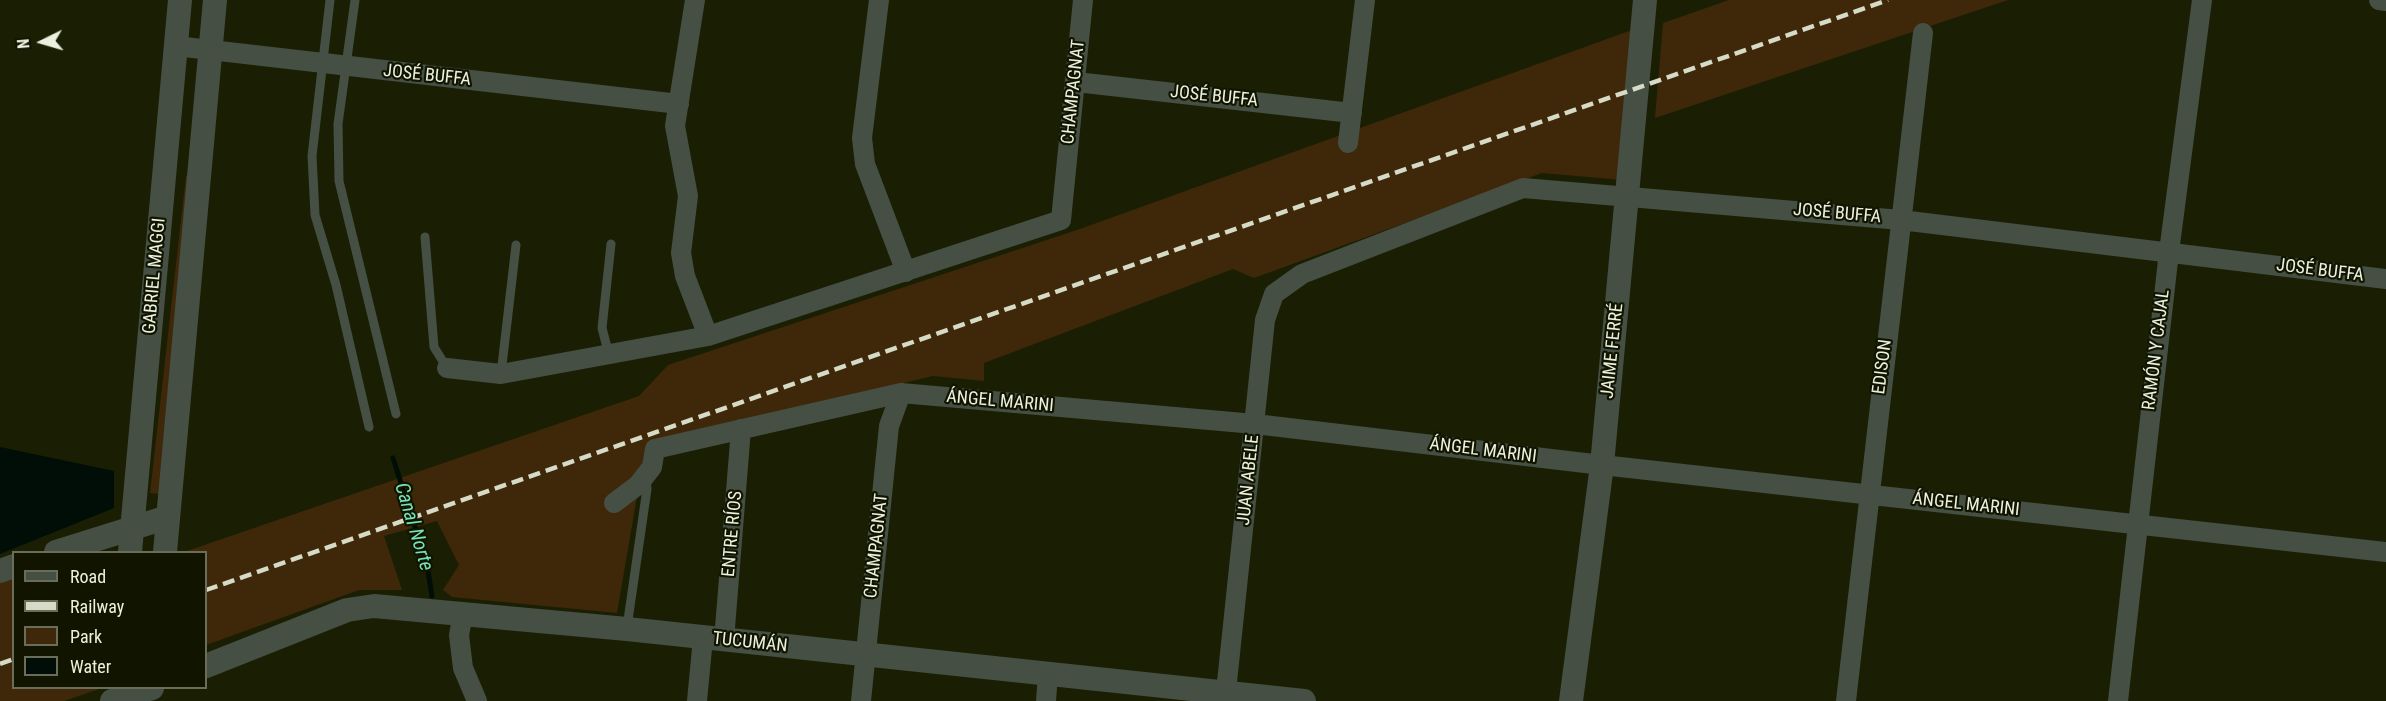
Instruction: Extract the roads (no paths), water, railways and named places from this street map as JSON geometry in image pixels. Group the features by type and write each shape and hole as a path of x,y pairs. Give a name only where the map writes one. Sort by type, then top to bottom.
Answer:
{"street":[{"name":"GABRIEL MAGGI","path":"130,551 180,0"},
{"name":"GABRIEL MAGGI","path":"165,551 215,0"},
{"path":"694,0 675,126 688,196 681,253 685,276 708,336"},
{"path":"447,368 501,374 708,336 906,272 865,164 862,138 879,0"},
{"name":"CHAMPAGNAT","path":"906,272 1061,220 1083,0"},
{"path":"1348,143 1365,0"},
{"name":"JAIME FERRÉ","path":"1571,701 1602,465 1629,196 1645,0"},
{"name":"RAMÓN Y CAJAL","path":"2118,701 2169,252 2202,0"},
{"path":"2379,0 2386,1"},
{"name":"EDISON","path":"1846,701 1923,33"},
{"name":"JOSÉ BUFFA","path":"176,46 679,104"},
{"name":"JOSÉ BUFFA","path":"1076,82 1352,113"},
{"path":"166,156 200,160"},
{"name":"JOSÉ BUFFA","path":"1302,274 1523,188 1901,220 2386,279"},
{"name":"JUAN ABELE","path":"1226,697 1265,320 1274,294 1302,274"},
{"name":"CHAMPAGNAT","path":"861,701 889,426 901,393"},
{"name":"ÁNGEL MARINI","path":"614,503 638,485 652,467 655,448 901,393 1255,424 2386,552"},
{"name":"ENTRE RÍOS","path":"697,701 714,639 741,429"},
{"path":"59,551 168,517"},
{"name":"TUCUMÁN","path":"207,666 348,610 374,606 627,629 1048,674 1226,697 1304,701"},
{"path":"463,614 459,635 463,668 477,701"},
{"path":"1046,701 1048,674"},
{"path":"116,697 146,689"}],"lane":[{"path":"330,0 312,156 315,215 336,285 369,427"},
{"path":"355,0 338,124 339,181 396,414"},
{"path":"425,237 434,347 447,368"},
{"path":"609,355 602,328 611,244"},
{"path":"501,374 516,245"},
{"path":"627,629 647,489 646,475"}],"water":[{"path":"0,447 114,471 114,508 0,554"}],"waterway":[{"name":"Canal Norte","path":"393,458 427,565 432,596"}],"railway":[{"path":"207,590 1888,0"},
{"path":"0,664 12,660"}]}
